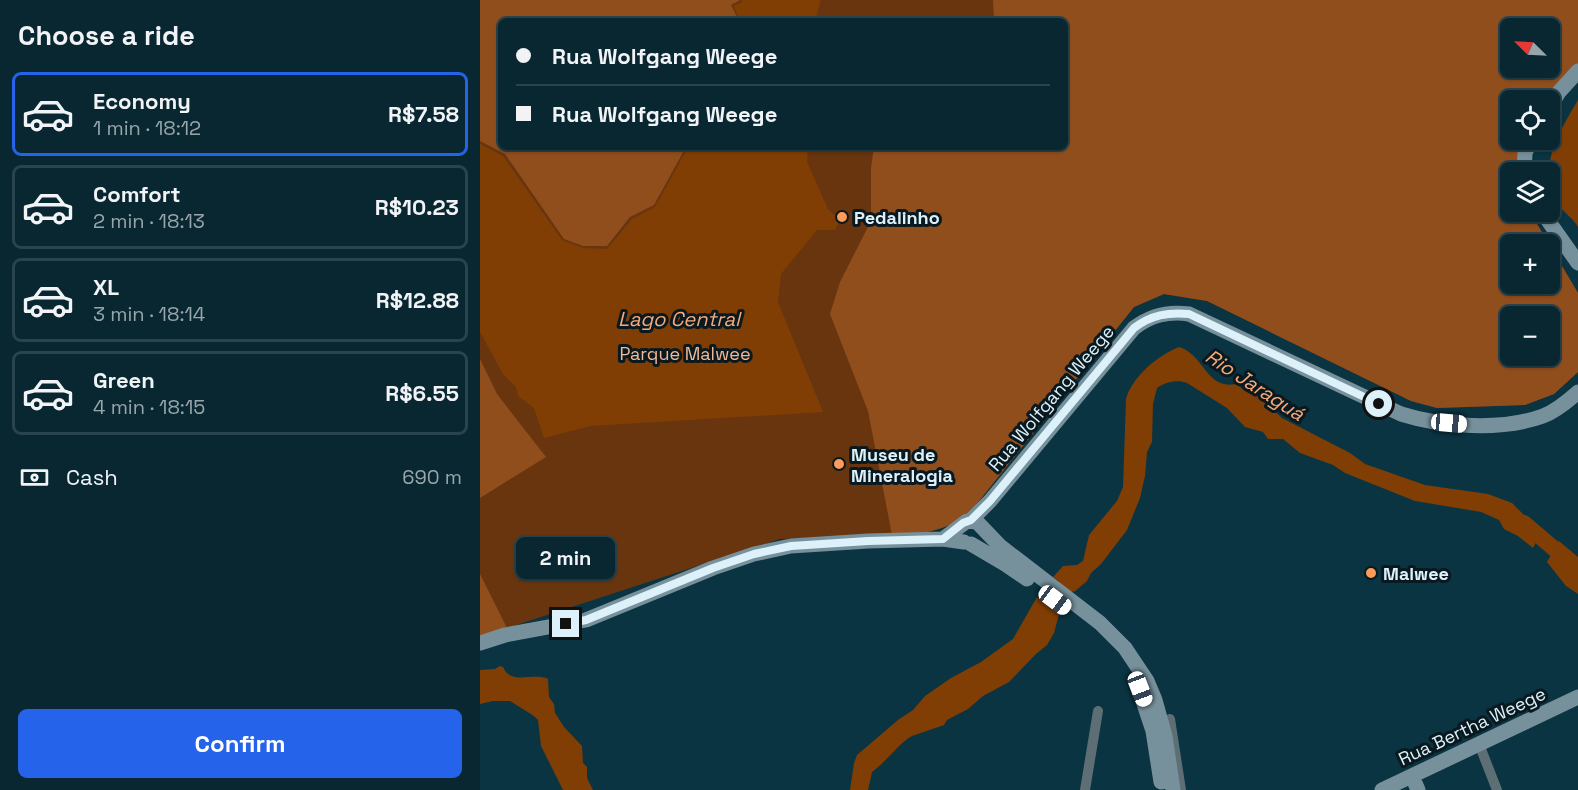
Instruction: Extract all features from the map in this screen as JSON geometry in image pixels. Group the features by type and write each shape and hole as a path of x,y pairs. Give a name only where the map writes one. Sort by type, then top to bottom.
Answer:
{"main road":[{"path":"1560,91 1578,71"},
{"path":"1549,222 1578,263"},
{"name":"Rua Wolfgang Weege","path":"943,539 973,524 1134,328 1164,314 1189,314 1401,414 1424,420 1465,424 1514,424 1546,415 1578,392"},
{"path":"968,543 981,538 973,524"},
{"path":"973,524 1000,546 1028,574 1112,634 1135,661 1147,681 1162,721 1173,790"},
{"path":"480,643 505,635 586,620 713,568 754,554 791,546 943,539 968,543 1028,574"},
{"path":"1073,608 1105,640 1134,677 1154,731 1163,790"},
{"name":"Rua Bertha Weege","path":"1382,790 1415,783 1479,744 1578,697"}],"street":[{"path":"1085,790 1098,711"},
{"path":"1170,719 1181,790"},
{"path":"1479,744 1497,790"}],"green space":[{"name":"Parque Malwee","path":"480,0 1578,0 1560,65 1560,18 1500,18 1500,78 1556,78 1553,90 1500,90 1500,150 1518,150 1519,152 1518,162 1500,162 1500,222 1536,222 1543,234 1500,234 1500,294 1560,294 1560,263 1578,293 1578,372 1554,394 1525,405 1437,408 1411,401 1207,301 1164,294 1134,307 971,511 952,525 883,535 780,539 480,637"}],"shaded area":[{"path":"480,0 740,0 731,5 738,18 498,18 498,150 684,150 654,205 630,217 607,246 583,246 564,239 505,154 480,141"},
{"path":"993,0 1578,0 1578,65 1559,90 1500,90 1500,150 1520,150 1518,162 1500,162 1500,222 1536,222 1543,234 1500,234 1500,294 1560,294 1560,263 1578,293 1578,372 1554,394 1525,405 1437,408 1411,401 1207,301 1164,294 1134,307 971,511 942,528 892,535 868,411 830,314 840,282 871,221 871,168 874,150 1068,150 1068,18 994,18"},
{"path":"480,359 497,394 546,457 480,498"},
{"path":"480,574 512,638 480,646"}],"water":[{"path":"742,0 820,0 816,18 739,18 733,6"},
{"path":"1578,100 1578,227 1560,207 1560,162 1550,162 1553,150 1560,150 1560,133"},
{"name":"Lago Central","path":"480,144 503,156 562,240 583,248 607,249 632,219 655,207 686,150 808,150 807,162 828,209 840,220 835,230 817,230 781,274 778,302 823,412 590,426 544,438 534,408 518,396 516,387 503,374 480,332"},
{"path":"1179,347 1194,357 1218,382 1236,384 1248,393 1264,397 1265,402 1282,418 1350,453 1365,464 1425,485 1488,494 1512,503 1533,524 1543,529 1533,548 1518,536 1504,529 1499,520 1481,512 1415,501 1300,453 1283,439 1268,439 1263,432 1245,427 1227,408 1187,383 1176,381 1157,388 1153,404 1152,442 1147,452 1145,476 1140,498 1127,530 1087,581 1074,592 1053,577 1063,566 1077,565 1083,561 1089,535 1117,501 1123,487 1126,399 1129,391 1147,368 1163,355"},
{"path":"1559,541 1578,557 1578,594 1566,586 1547,562"},
{"path":"1037,597 1059,614 1054,633 1047,645 1009,682 983,696 968,709 947,720 944,725 907,739 872,772 868,790 850,790 857,755 913,710 925,696 951,678 981,662 1013,639"},
{"path":"500,666 511,676 548,679 549,697 554,704 555,713 564,727 582,746 583,763 587,767 587,778 593,790 563,790 541,746 538,720 534,716 510,701 480,704 480,670 495,669"}],"waterway":[{"name":"Rio Jaraguá","path":"1524,523 1578,569"},
{"name":"Rio Jaraguá","path":"1035,623 1069,583"}],"place":[{"name":"Pedalinho","path":"842,217"},
{"name":"Museu de Mineralogia","path":"839,464"},
{"name":"Malwee","path":"1371,573"}],"route":[{"path":"566,624 586,620 713,568 754,554 791,546 943,539 963,523 971,520 990,501 1134,328 1149,319 1164,314 1176,312 1189,314 1379,404"}]}
